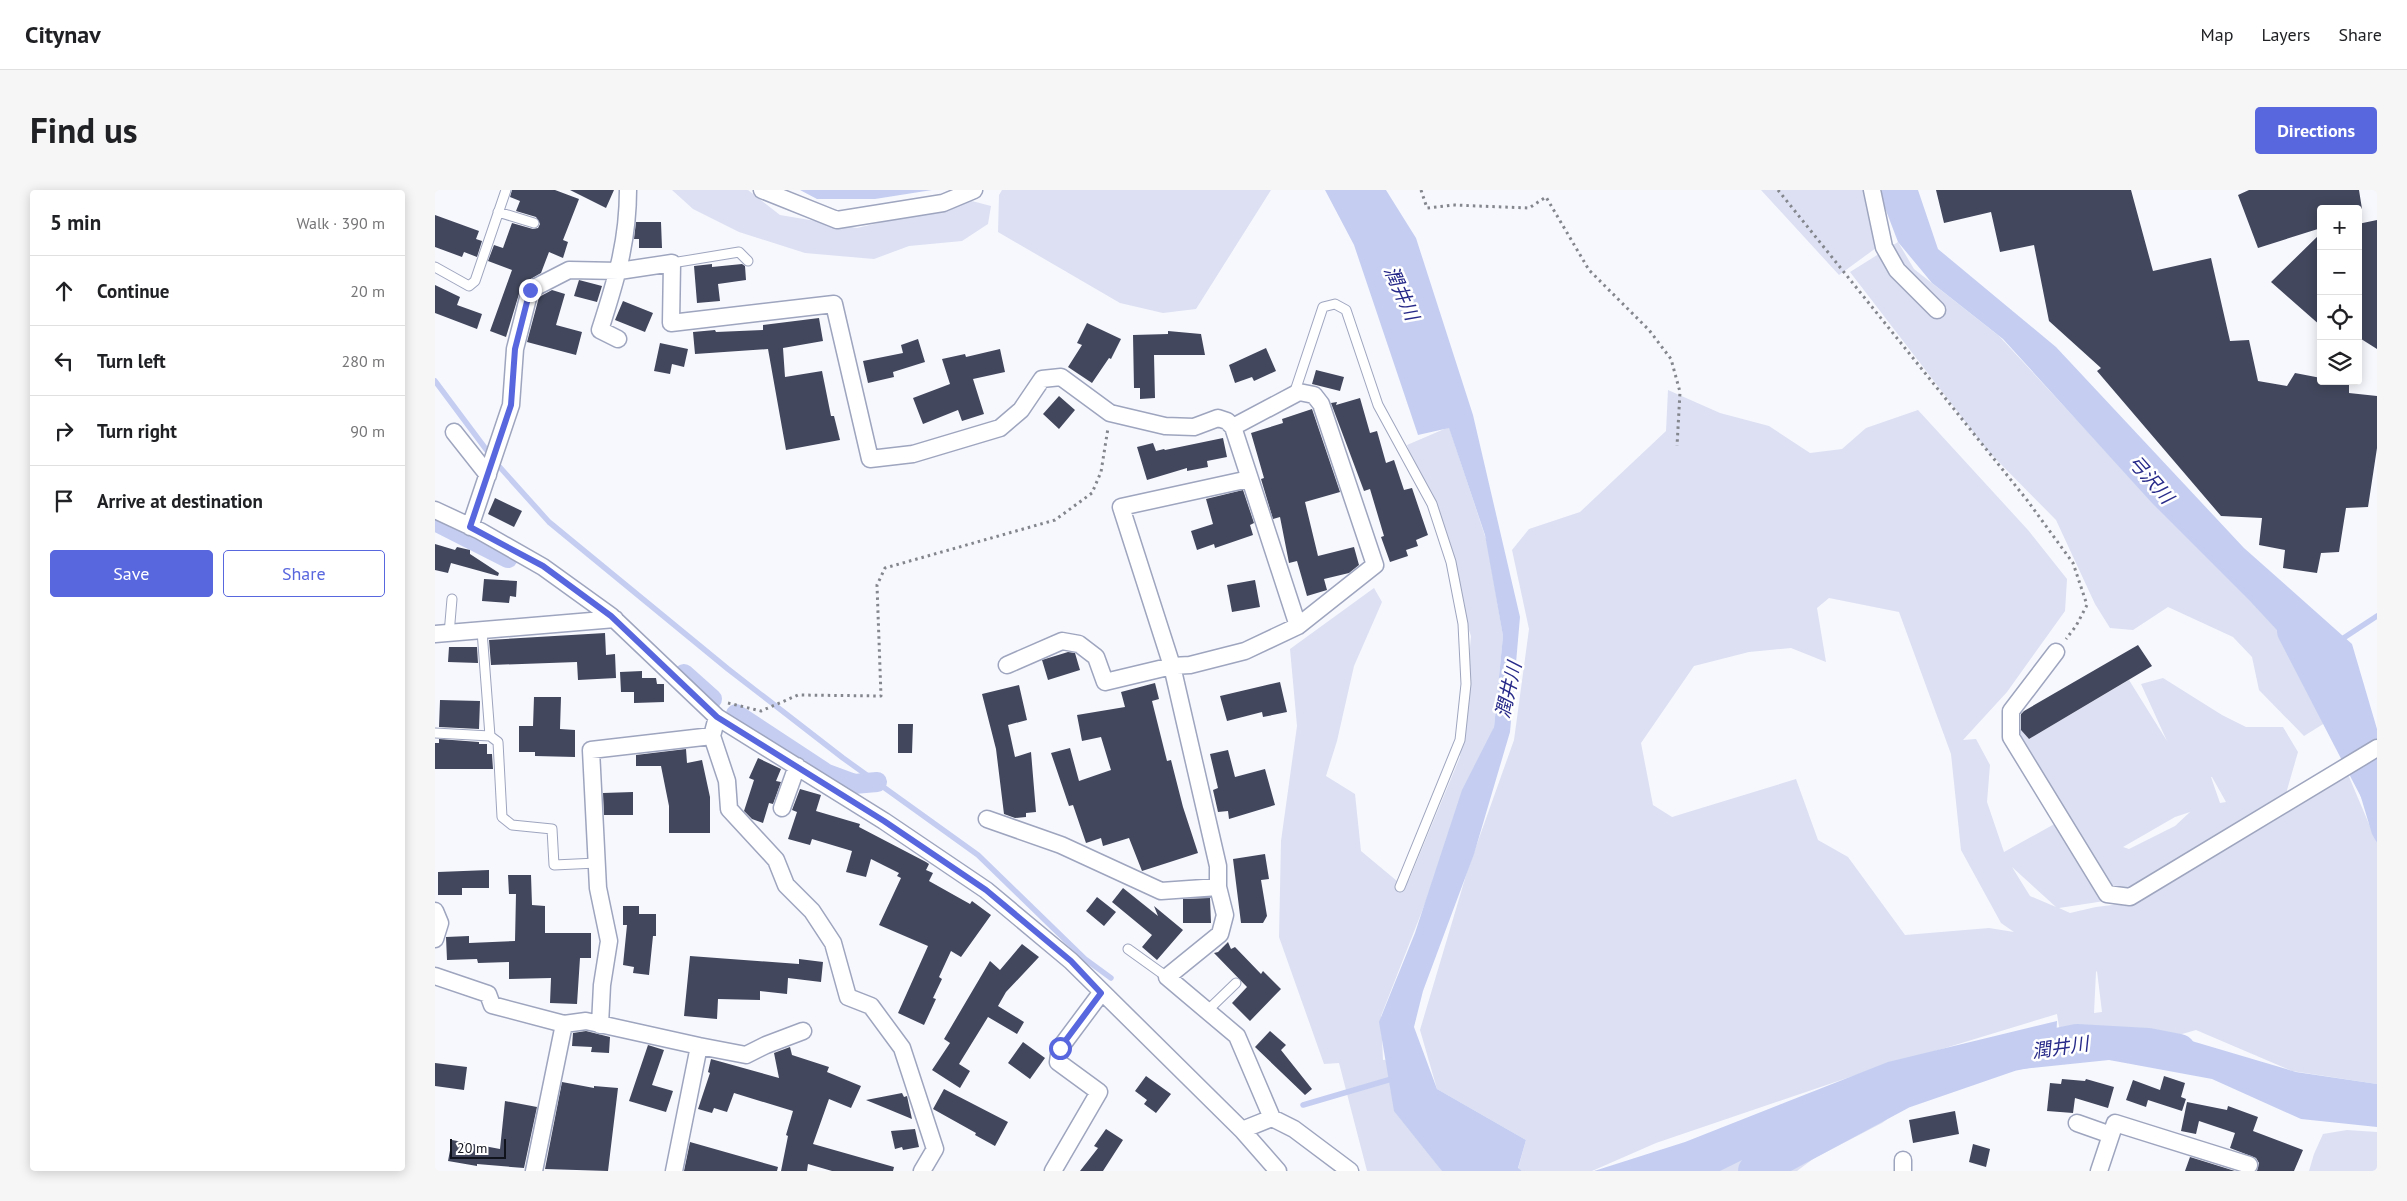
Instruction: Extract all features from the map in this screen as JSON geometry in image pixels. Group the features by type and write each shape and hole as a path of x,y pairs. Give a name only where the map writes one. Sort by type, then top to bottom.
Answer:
{"street":[{"path":"618,339 600,330 619,271 628,224 628,190"},
{"path":"762,190 837,220 943,203 974,190"},
{"path":"1872,190 1884,247 1897,270 1937,310"},
{"path":"470,527 511,405 515,349 530,290 569,270 619,271 672,263 671,323 834,304 870,459 913,454 1000,428 1021,410 1043,379 1061,377 1110,414 1175,426 1194,427 1218,418 1227,421 1233,426 1297,626"},
{"path":"1007,664 1062,640 1079,644 1096,657 1105,682 1172,666 1190,665 1245,650 1297,626 1375,565 1321,404 1314,395 1299,392 1233,426"},
{"path":"454,432 489,472"},
{"path":"1249,479 1121,507 1172,666 1218,866 1218,887 1225,915 1220,934 1167,977 1237,1036 1273,1118 1294,1129 1350,1171"},
{"path":"435,510 543,566 615,619 713,713 884,821 986,890 1071,961 1101,993 1242,1130 1278,1171"},
{"path":"442,634 615,619"},
{"path":"2056,652 2011,712 2011,737 2107,894 2131,896 2377,748"},
{"path":"713,713 712,736 727,781 729,809 776,860 786,885 812,912 833,943 848,997 871,1006 902,1048 935,1149 922,1171"},
{"path":"600,1025 602,985 609,941 598,888 591,750 712,736"},
{"path":"782,808 797,766"},
{"path":"987,819 1061,845 1161,891 1218,887"},
{"path":"435,911 439,923 435,939"},
{"path":"435,976 488,994 492,1005 564,1024 586,1021 746,1055 803,1031"},
{"path":"1053,1171 1099,1092 1057,1062 1060,1048 1101,993"},
{"path":"534,1171 564,1024"},
{"path":"674,1171 699,1046"},
{"path":"1242,1130 1273,1118"},
{"path":"2077,1123 2111,1135"},
{"path":"2099,1171 2115,1123 2249,1165"}],"lane":[{"path":"435,267 469,286 475,281 506,190"},
{"path":"499,212 534,223"},
{"path":"672,263 739,252 748,261"},
{"path":"1294,394 1323,307 1335,304 1345,310 1378,405 1431,504 1451,562 1463,624 1466,684 1460,740 1400,887"},
{"path":"442,634 452,600"},
{"path":"482,631 490,736"},
{"path":"435,733 490,736 498,742 502,817 512,825 552,829 554,864 597,863"},
{"path":"1128,949 1167,977"},
{"path":"1207,1011 1236,983"}],"path":[{"path":"1421,190 1427,208 1453,205 1529,208 1546,197 1589,270 1649,330 1671,359 1680,392 1677,446"},
{"path":"1778,190 2027,500 2073,563 2087,605 2076,626 2056,652"},
{"path":"713,713 729,703 761,710 798,695 881,696 877,586 885,568 1055,520 1091,493 1101,472 1110,414"}],"shaded area":[{"path":"672,190 748,190 780,215 857,228 972,201 991,206 988,224 962,241 909,246 874,259 805,253 739,232 693,209"},
{"path":"1002,190 1271,190 1196,309 1163,313 1120,303 998,232 999,195"},
{"path":"1761,190 1879,190 1891,237 1839,275"},
{"path":"1898,242 1914,269 1999,336 2110,456 2257,598 2336,716 2304,736 2259,690 2252,657 2233,637 2168,607 2133,630 2110,628 2095,604 2056,520 1987,450 1850,272"},
{"path":"1668,390 1720,413 1769,426 1810,453 1842,449 1866,428 1918,410 2028,530 2067,579 2065,611 2007,692 1963,740 1976,739 1990,765 1987,802 2004,852 2067,817 2027,779 2011,718 2029,739 2129,680 2167,741 2141,684 2163,678 2222,715 2246,727 2283,727 2298,752 2283,804 2266,826 2347,772 2377,843 2377,1084 2292,1071 2196,1030 2154,1042 2062,1044 2057,1014 1853,1076 1656,1143 1592,1171 1522,1171 1518,1169 1526,1140 1437,1089 1420,1030 1467,872 1514,740 1529,629 1512,550 1529,529 1580,512 1666,431","holes":["1829,598 1899,612 1951,754 1961,850 2001,923 2014,932 1989,928 1905,935 1848,857 1818,840 1796,779 1672,817 1653,805 1641,743 1694,666 1749,652 1791,648 1826,662 1817,608","2211,777 2212,777 2226,802 2220,803","2190,812 2175,826 2129,849 2123,847 2175,817","2012,867 2056,907 2030,896","2124,898 2128,903 2070,913 2059,908","2097,971 2102,1012 2094,1013 2096,972"]},
{"path":"1449,427 1487,542 1503,636 1494,727 1381,1016 1383,1060 1400,1059 1442,1171 1367,1171 1339,1063 1324,1064 1279,937 1281,841 1297,726 1290,649 1374,588 1382,602 1354,666 1337,741 1326,776 1355,794 1361,851 1397,881 1409,880 1460,757 1471,636 1407,445"},
{"path":"1879,1077 1920,1095 1882,1123 1813,1159 1797,1171 1710,1171"},
{"path":"2347,1130 2377,1132 2377,1171 2309,1171 2323,1134"}],"water":[{"path":"800,190 932,190 875,199 817,199"},
{"path":"1325,190 1386,190 1416,238 1473,415 1520,617 1510,732 1474,854 1423,991 1414,1027 1437,1089 1526,1140 1518,1168 1522,1171 1442,1171 1394,1111 1379,1022 1415,933 1462,790 1494,727 1503,636 1485,535 1449,428 1418,435 1354,245"},
{"path":"1882,190 1918,190 1938,249 2056,347 2244,548 2352,644 2377,729 2377,843 2372,834 2327,684 2250,601 2152,503 2003,339 1932,283 1898,242 1882,200"},
{"path":"2057,1021 2056,1043 1985,1064 2106,1047 2185,1039 2296,1072 2377,1084 2377,1127 2301,1119 2212,1079 2109,1060 1899,1082 1720,1171 1594,1171 1685,1142 1888,1062"}],"building":[{"path":"512,190 555,190 579,199 563,240 568,242 563,258 549,252 541,273 522,284 506,337 490,331 512,270 488,261 494,245 503,248 512,223 533,229 538,228 540,224 536,217 516,211 520,201 510,197"},
{"path":"570,190 614,190 606,208"},
{"path":"1936,190 2131,190 2153,271 2211,258 2230,341 2249,340 2258,381 2287,386 2295,373 2317,377 2317,385 2349,385 2349,393 2377,396 2377,448 2368,507 2346,508 2339,552 2321,553 2317,573 2283,568 2285,550 2259,545 2262,518 2221,516 2097,371 2101,368 2049,321 2034,245 2000,252 1991,212 1944,223"},
{"path":"2249,190 2359,190 2361,205 2317,205 2317,229 2258,248 2238,195"},
{"path":"435,215 479,231 476,239 482,241 477,257 464,252 462,257 435,247"},
{"path":"2377,220 2377,349 2362,340 2362,223"},
{"path":"636,222 661,222 662,248 639,248 639,239 634,239"},
{"path":"2317,237 2317,322 2271,282"},
{"path":"712,264 712,267 742,264 745,266 746,280 718,284 720,301 697,303 694,266"},
{"path":"579,280 602,286 597,302 574,296"},
{"path":"435,285 460,297 457,305 482,314 477,329 435,313"},
{"path":"552,290 565,294 556,325 582,332 576,355 527,342 539,297"},
{"path":"623,301 653,313 645,332 615,320"},
{"path":"819,318 823,341 783,348 785,377 822,371 831,416 834,416 840,440 786,450 768,349 695,354 693,332 763,330 763,325"},
{"path":"1087,323 1121,339 1111,359 1109,358 1092,383 1068,367 1082,345 1077,343"},
{"path":"1168,331 1201,334 1205,355 1154,355 1155,398 1140,399 1140,388 1134,388 1133,335 1168,334"},
{"path":"918,339 925,362 893,372 894,377 868,383 863,361 903,353 901,345"},
{"path":"660,343 688,349 684,367 672,364 670,374 654,371"},
{"path":"1266,348 1276,371 1254,381 1252,377 1235,383 1229,365"},
{"path":"1000,349 1005,372 973,379 984,414 962,421 958,410 923,424 913,398 950,384 942,359 965,354 966,357"},
{"path":"1316,370 1344,377 1340,391 1312,384"},
{"path":"1059,396 1075,410 1059,429 1043,414"},
{"path":"1360,398 1370,433 1377,431 1386,463 1394,460 1404,490 1412,488 1428,535 1416,540 1418,546 1406,550 1408,556 1390,562 1381,537 1384,536 1370,489 1364,491 1331,403 1337,402 1336,405"},
{"path":"1312,409 1340,492 1305,502 1318,556 1354,547 1359,565 1349,573 1324,579 1327,590 1307,596 1297,561 1289,563 1280,517 1273,519 1261,479 1264,478 1251,433 1283,423 1282,419"},
{"path":"1223,438 1227,457 1207,461 1208,467 1187,471 1187,468 1147,480 1137,447 1153,443 1156,451"},
{"path":"1243,490 1254,523 1250,525 1253,535 1215,548 1214,544 1197,550 1191,531 1213,524 1206,499"},
{"path":"495,498 522,511 514,527 488,514"},
{"path":"435,544 455,550 457,547 470,550 470,554 499,573 498,576 451,563 448,573 435,570"},
{"path":"484,579 517,581 516,597 510,596 509,603 482,601"},
{"path":"1255,580 1260,607 1232,612 1227,585"},
{"path":"605,633 606,655 615,654 616,678 578,680 577,662 491,665 489,640"},
{"path":"2138,645 2152,666 2029,739 2021,730 2021,714 2024,711"},
{"path":"449,647 477,647 478,663 448,662"},
{"path":"1068,652 1075,653 1080,670 1048,680 1042,660"},
{"path":"642,671 642,678 656,678 657,684 664,684 664,702 634,703 634,692 621,692 620,672"},
{"path":"1280,682 1287,712 1263,717 1262,712 1227,721 1220,696"},
{"path":"1155,683 1159,699 1152,701 1167,761 1171,760 1183,807 1198,853 1142,871 1129,838 1103,846 1101,838 1086,843 1073,805 1069,806 1051,753 1070,748 1079,781 1111,770 1101,737 1082,741 1077,715 1125,707 1121,692"},
{"path":"1019,685 1027,720 1008,725 1015,757 1031,752 1036,812 1026,813 1026,817 1015,818 1004,814 996,749 982,694"},
{"path":"534,697 561,697 560,729 575,730 575,757 535,756 535,752 519,752 519,726 533,726"},
{"path":"440,700 480,701 479,729 439,727"},
{"path":"898,724 913,724 912,753 898,753"},
{"path":"439,739 487,744 487,754 492,754 493,769 435,769 435,743 439,743"},
{"path":"686,749 687,763 702,760 710,797 710,833 669,833 669,806 661,766 636,766 636,755"},
{"path":"1228,750 1235,777 1265,769 1275,805 1229,819 1228,811 1218,812 1213,790 1218,788 1210,754"},
{"path":"758,758 781,769 776,781 781,782 773,804 769,803 763,823 752,819 744,811 754,780 749,778"},
{"path":"800,789 821,795 816,811 860,824 859,827 926,862 929,864 926,870 933,873 929,881 970,904 972,901 991,915 961,957 951,951 939,977 942,979 933,998 936,999 924,1025 898,1013 928,946 879,925 901,878 897,876 899,873 871,859 866,877 846,872 852,851 812,839 810,845 788,839 797,812 792,810"},
{"path":"633,792 633,815 604,815 603,793"},
{"path":"1265,854 1269,879 1261,880 1267,916 1263,923 1241,923 1233,859"},
{"path":"489,870 489,888 462,888 462,895 438,895 438,872"},
{"path":"508,875 531,875 532,905 545,906 545,933 591,933 591,958 580,958 577,1004 550,1003 551,978 509,979 509,962 478,963 477,959 447,960 446,937 469,936 469,943 515,941 516,894 509,894"},
{"path":"1123,888 1158,916 1154,906 1183,930 1157,960 1142,947 1152,935 1112,902"},
{"path":"1097,897 1116,912 1104,926 1086,911"},
{"path":"1210,898 1211,923 1183,923 1183,899"},
{"path":"623,906 639,906 639,914 656,914 656,936 653,936 649,975 633,973 634,967 623,965 627,925 623,925"},
{"path":"1228,942 1231,949 1235,947 1261,974 1263,971 1281,989 1250,1021 1232,1003 1247,987 1214,953 1218,952"},
{"path":"1022,944 1039,957 1006,992 998,1006 1024,1022 1017,1034 988,1017 959,1064 970,1071 960,1088 932,1070 950,1043 944,1039 990,961 1000,970"},
{"path":"690,956 799,964 799,959 823,962 821,982 788,978 787,994 760,991 760,1000 718,999 717,1019 684,1016"},
{"path":"586,1031 610,1037 609,1053 591,1052 592,1047 572,1046 573,1033"},
{"path":"1270,1031 1286,1045 1281,1050 1312,1089 1305,1095 1255,1047"},
{"path":"1023,1042 1045,1058 1030,1079 1008,1063"},
{"path":"648,1045 664,1050 652,1085 673,1091 666,1112 629,1101"},
{"path":"790,1047 792,1055 829,1067 827,1072 861,1086 851,1108 829,1099 813,1144 894,1167 893,1171 832,1171 808,1164 807,1171 781,1171 788,1136 786,1135 793,1111 734,1093 727,1112 714,1108 712,1113 698,1109 710,1073 708,1072 711,1059 779,1078 774,1053"},
{"path":"435,1063 467,1067 464,1090 435,1086"},
{"path":"1146,1076 1171,1094 1156,1113 1144,1104 1147,1100 1135,1091"},
{"path":"2164,1076 2185,1083 2181,1097 2186,1099 2182,1111 2148,1100 2146,1107 2126,1100 2133,1080 2160,1090"},
{"path":"2062,1079 2085,1081 2086,1079 2114,1087 2108,1108 2075,1098 2073,1113 2047,1111 2050,1083 2061,1084"},
{"path":"562,1082 594,1088 594,1086 618,1088 608,1171 545,1169"},
{"path":"944,1089 1008,1122 995,1146 933,1109"},
{"path":"902,1093 904,1097 907,1096 912,1119 866,1100"},
{"path":"505,1101 537,1107 524,1168 477,1164 477,1166 448,1161 452,1140 500,1149"},
{"path":"2187,1102 2227,1110 2228,1106 2258,1117 2253,1131 2303,1150 2294,1171 2257,1171 2259,1163 2256,1158 2230,1148 2235,1133 2199,1121 2196,1134 2181,1131"},
{"path":"1955,1111 1959,1134 1913,1143 1909,1120"},
{"path":"915,1129 919,1147 903,1150 902,1147 895,1149 891,1131"},
{"path":"1106,1129 1123,1140 1103,1171 1080,1171 1098,1148 1094,1146"},
{"path":"690,1142 778,1167 777,1171 684,1171"},
{"path":"1973,1144 1990,1149 1986,1167 1969,1162"},
{"path":"2190,1157 2235,1171 2185,1171"}],"waterway":[{"path":"435,381 497,464 549,522 728,669 843,758 978,855 1085,959 1111,978"},
{"path":"435,521 508,558"},
{"path":"2339,641 2377,616"},
{"name":"弓沢川","path":"2294,631 2377,791"},
{"path":"684,674 712,699"},
{"path":"736,714 827,774 854,784 877,782"},
{"name":"潤井川","path":"1755,1171 1902,1092 2012,1054 2077,1041 2148,1045 2179,1051"},
{"path":"1303,1105 1395,1078"}],"route":[{"path":"530,290 515,349 511,405 470,527 543,566 611,616 717,717 884,821 986,890 1071,961 1101,993 1060,1048"}]}
